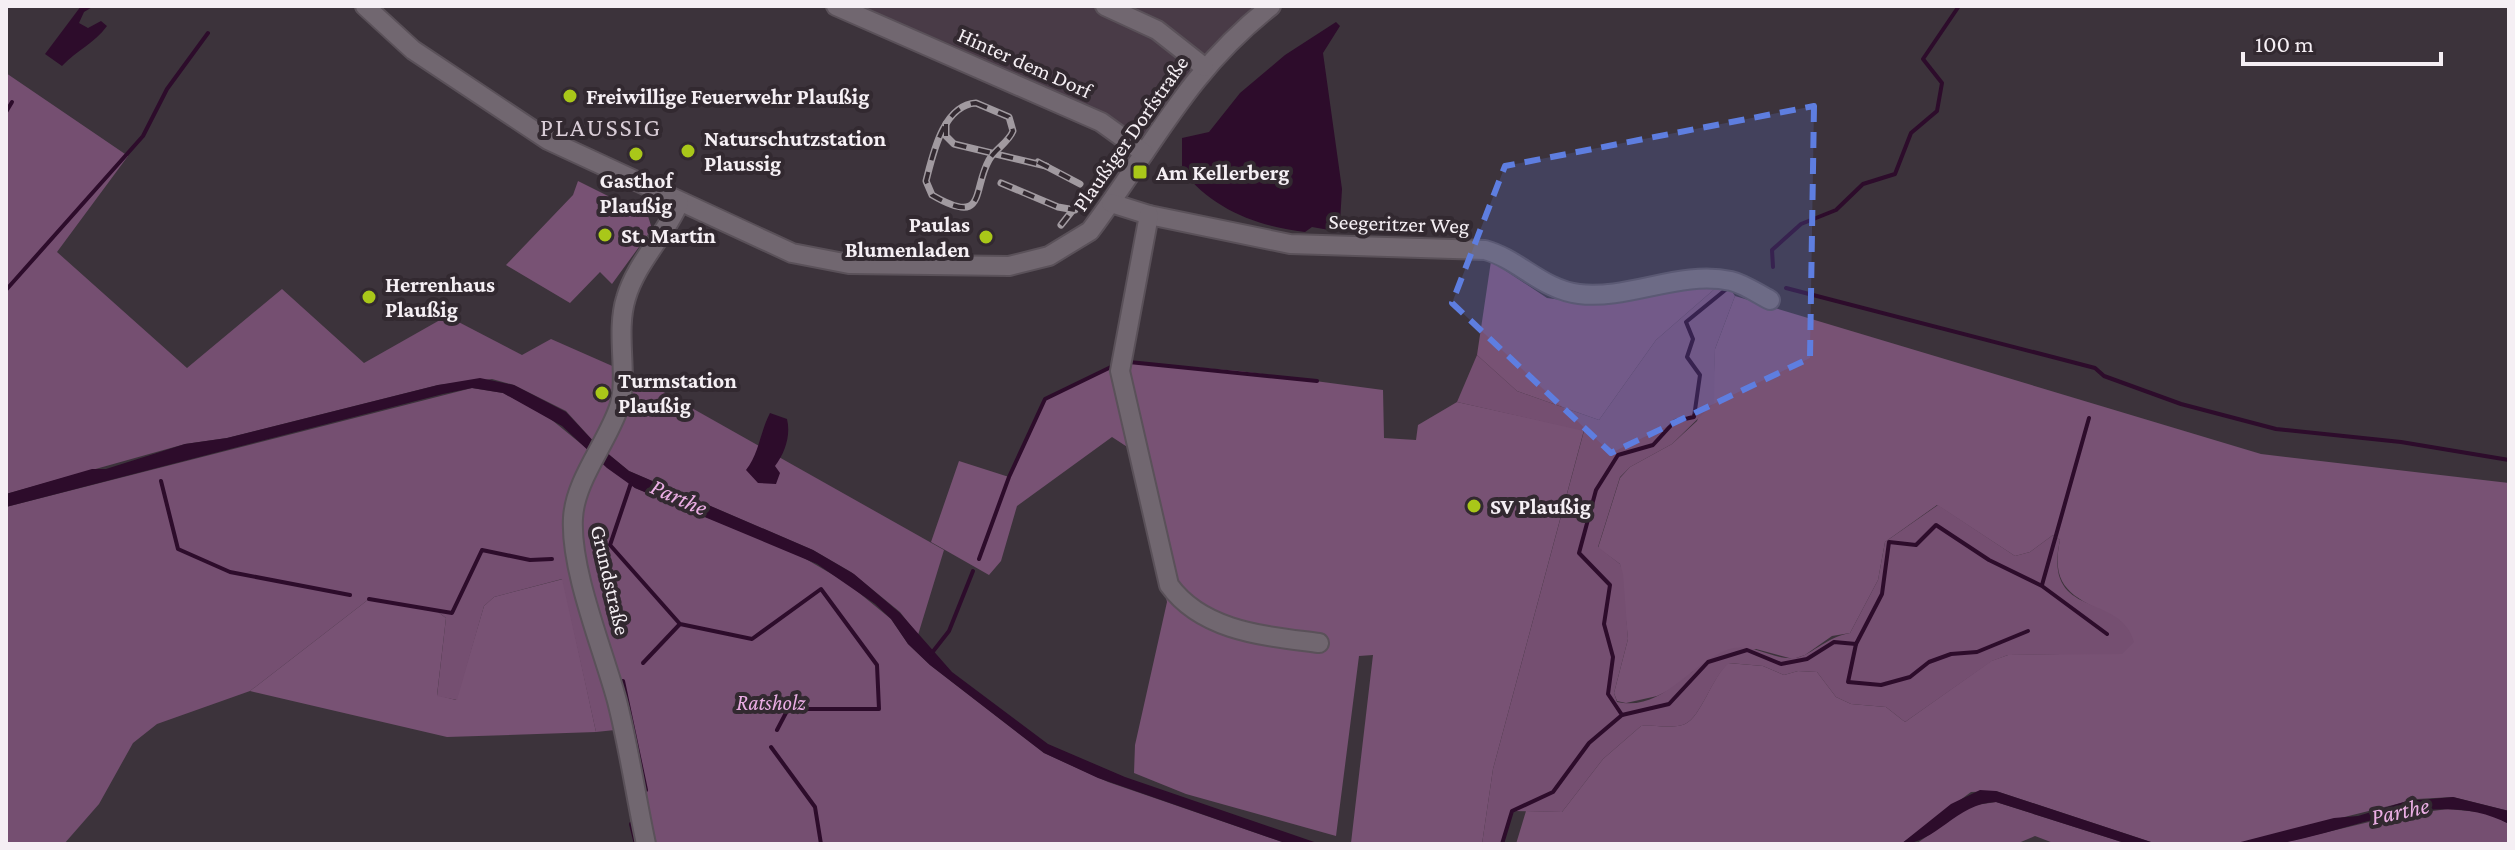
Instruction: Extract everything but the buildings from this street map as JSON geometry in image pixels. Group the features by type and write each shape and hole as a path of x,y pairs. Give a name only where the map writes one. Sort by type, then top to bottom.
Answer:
{"street":[{"name":"Plaußiger Dorfstraße","path":"365,6 413,50 548,140 792,253 849,264 977,267 1009,266 1049,256 1090,231 1181,95 1233,37 1271,6"},
{"name":"Hinter dem Dorf","path":"836,6 1101,122 1144,153"},
{"path":"1105,6 1157,30 1204,67"},
{"name":"Grundstraße","path":"646,844 617,703 575,551 574,512 621,402 620,345 626,296 670,224 679,203"},
{"name":"Seegeritzer Weg","path":"1111,203 1149,215 1290,244 1485,250 1499,254 1553,286 1579,294 1677,281 1732,281 1770,300"},
{"path":"1149,215 1120,371 1169,585 1181,602 1223,625 1319,643"}],"highlighted area":[{"path":"1814,106 1810,358 1611,453 1452,303 1505,166"}],"shaded area":[{"path":"858,6 1271,6 1151,143 955,46"},
{"path":"578,181 648,216 652,229 612,284 600,272 570,303 506,265 573,195"},
{"path":"1491,261 1547,298 1584,303 1718,286 1656,340 1599,420 1517,391 1477,355"},
{"path":"1735,296 2261,454 2509,483 2509,811 2453,797 2417,799 2235,844 2157,844 1996,791 1971,792 1901,844 1516,844 1526,811 1562,812 1603,759 1641,726 1675,726 1691,720 1728,663 1763,666 1784,675 1798,671 1817,672 1836,697 1851,704 1886,707 1905,722 1991,661 2008,655 2061,654 2116,619 2069,591 2059,571 2060,540 2053,535 2030,552 2015,556 1937,505 1885,542 1878,580 1850,633 1832,636 1805,655 1793,659 1756,649 1692,672 1678,686 1657,696 1626,703 1617,701 1614,693 1628,639 1620,564 1598,548 1620,478 1630,467 1672,444 1697,421 1714,372 1715,349"},
{"path":"1129,362 1239,371 1383,390 1384,438 1416,440 1418,425 1457,402 1584,430 1493,769 1482,844 1351,843 1373,655 1359,656 1336,836 1186,794 1134,773 1135,745 1167,602 1135,452 1112,437 1017,506 1001,561 989,575 931,542 959,461 1009,477 1045,399 1111,367"},
{"path":"563,579 596,732 447,737 250,691 369,599 438,612 446,618 437,695 456,700 484,606 494,597"}],"green space":[{"path":"6,73 128,156 57,252 187,368 282,289 364,363 447,316 522,355 551,339 635,376 944,550 918,635 900,612 851,572 813,550 629,471 595,443 566,411 514,385 492,379 438,385 227,438 185,444 6,494"},
{"path":"1718,286 1729,287 1735,296 1715,349 1714,403 1672,444 1630,467 1620,477 1598,547 1620,564 1623,574 1628,639 1614,693 1617,702 1633,703 1662,694 1700,665 1727,650 1753,649 1794,658 1850,633 1878,580 1885,542 1938,505 2015,556 2030,552 2053,535 2060,540 2057,566 2062,583 2072,594 2114,616 2126,626 2134,642 2122,654 2008,655 1992,661 1905,722 1886,707 1851,704 1836,697 1817,672 1798,671 1784,675 1763,666 1729,663 1691,720 1676,726 1641,726 1603,759 1562,812 1512,811 1502,844 1482,844 1493,769 1584,431 1457,402 1477,355 1517,391 1599,420 1656,340"},
{"name":"Ratsholz","path":"472,388 503,393 547,416 635,488 799,555 847,583 891,619 908,644 930,665 1044,753 1108,782 1288,844 656,844 634,728 596,732 562,579 494,597 484,606 457,700 437,696 446,618 438,612 369,599 250,691 157,724 133,743 99,804 64,844 6,844 6,507"},
{"path":"1996,802 2128,844 2056,844 2035,836 2016,844 1916,844 1970,806"},
{"path":"2448,809 2488,813 2509,824 2509,844 2278,844 2394,816"}],"water":[{"path":"81,6 94,6 84,12 79,23 88,28 101,21 107,26 62,66 45,54"},
{"path":"1336,22 1340,26 1323,53 1342,189 1340,222 1335,231 1312,227 1305,232 1269,225 1221,205 1194,184 1182,170 1182,138 1209,132 1240,93 1285,55"},
{"name":"Parthe","path":"480,378 514,385 566,412 595,443 629,471 813,550 854,574 900,613 952,672 1048,744 1125,777 1320,844 1288,844 1098,778 1044,753 930,665 875,604 817,564 635,488 607,468 562,426 503,393 472,388 443,394 6,507 6,494 92,469 106,469 185,444 227,438 438,385"},
{"path":"770,413 787,419 788,425 786,444 775,466 780,473 776,484 758,483 746,470"},
{"path":"1980,790 1996,791 2157,844 2128,844 1996,802 1969,809 1925,838 1901,844 1951,804"},
{"name":"Parthe","path":"2453,797 2509,811 2509,824 2482,814 2425,810 2282,843 2233,844 2334,818 2358,816 2407,801"}],"waterway":[{"path":"1773,267 1772,250 1801,224 1836,210 1863,184 1895,174 1911,133 1937,111 1942,83 1923,59 1959,6"},
{"path":"6,290 143,136 167,89 208,33"},
{"path":"6,112 12,102"},
{"path":"1502,844 1512,811 1553,792 1589,743 1622,715 1608,694 1613,657 1604,624 1610,585 1579,553 1596,490 1618,455 1653,445 1675,421 1694,417 1700,375 1687,357 1693,339 1686,322 1729,287"},
{"path":"1786,288 2095,368 2104,376 2181,404 2276,429 2401,442 2509,460"},
{"path":"1129,362 1317,381"},
{"path":"979,559 1009,477 1045,399 1111,367"},
{"path":"2042,585 2089,418"},
{"path":"161,481 178,549 230,572 350,595"},
{"path":"631,483 610,545 680,624 752,639 821,589 877,665 879,709 788,709 777,730"},
{"path":"1622,715 1669,704 1708,662 1747,650 1781,664 1807,659 1834,642 1856,644 1882,594 1889,542 1916,545 1936,525 1989,560 2042,586 2107,634"},
{"path":"369,599 452,613 482,550 530,560 552,559"},
{"path":"931,654 949,631 973,571"},
{"path":"643,663 679,625"},
{"path":"1856,644 1848,682 1881,685 1910,677 1929,662 1951,654 1977,652 2028,631"},
{"path":"623,681 646,790"},
{"path":"771,747 815,807 821,844"},
{"path":"631,824 636,844"}],"railway":[{"path":"976,103 1009,117 1013,131 989,160 975,201 970,206 962,207 932,195 926,181 936,145 948,121 955,112 976,103"},
{"path":"946,124 946,136 954,144 1046,166"},
{"path":"1038,162 1080,184"},
{"path":"1001,183 1058,207 1075,210"},
{"path":"1061,225 1084,196"}],"place":[{"name":"Freiwillige Feuerwehr Plaußig","path":"570,96"},
{"name":"Naturschutzstation Plaussig","path":"688,151"},
{"name":"Gasthof Plaußig","path":"636,154"},
{"name":"Am Kellerberg","path":"1140,172"},
{"name":"St. Martin","path":"605,235"},
{"name":"Paulas Blumenladen","path":"986,237"},
{"name":"Herrenhaus Plaußig","path":"369,297"},
{"name":"Turmstation Plaußig","path":"602,393"},
{"name":"SV Plaußig","path":"1474,506"}],"district":[{"name":"PLAUSSIG","path":"601,127"}]}
